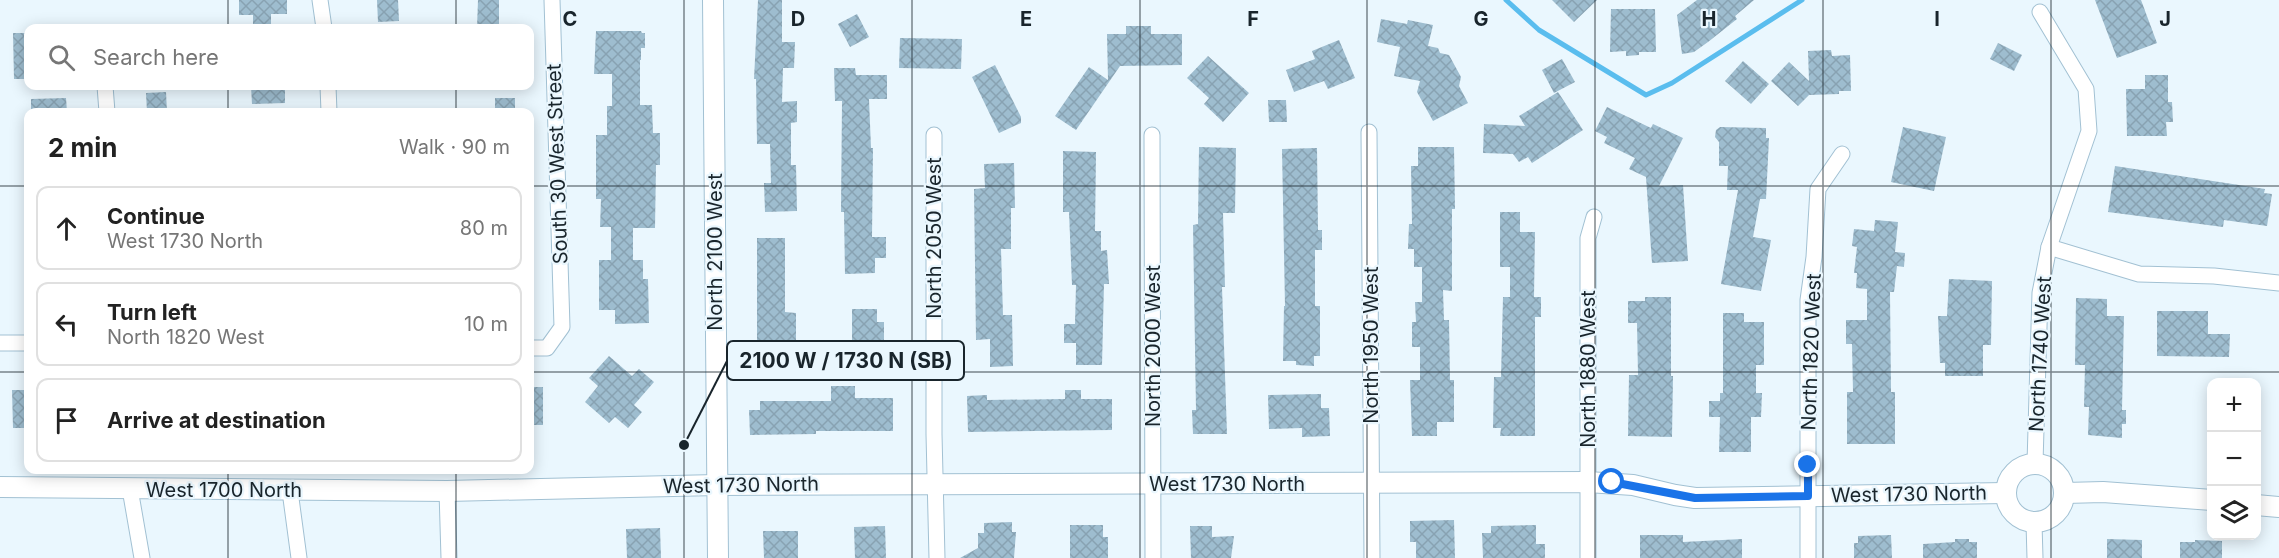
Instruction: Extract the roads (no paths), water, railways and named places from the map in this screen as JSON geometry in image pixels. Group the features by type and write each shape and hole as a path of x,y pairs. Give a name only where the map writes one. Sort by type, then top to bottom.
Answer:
{"street":[{"path":"320,0 323,24"},
{"name":"South 30 West Street","path":"534,348 548,348 562,327 552,0"},
{"name":"North 2100 West","path":"714,9 718,558"},
{"name":"North 1740 West","path":"2035,463 2040,293 2049,247 2089,131 2086,89 2040,12"},
{"path":"105,90 107,108"},
{"path":"328,90 329,108"},
{"name":"North 1950 West","path":"1369,132 1372,558"},
{"name":"North 2050 West","path":"934,135 937,558"},
{"name":"North 2000 West","path":"1152,135 1154,558"},
{"name":"North 1820 West","path":"1808,558 1808,300 1814,257 1818,189 1842,154"},
{"name":"North 1880 West","path":"1588,558 1588,238 1594,217"},
{"path":"2049,247 2139,274 2214,276 2279,283"},
{"path":"0,343 24,343"},
{"path":"2035,463 2046,465 2056,472 2065,493 2056,514 2046,521 2034,523 2023,521 2013,514 2007,504 2005,493 2007,481 2014,472 2023,465 2035,463"},
{"name":"West 1730 North","path":"447,491 717,485 1588,482 1633,485 1695,498 2005,493"},
{"name":"West 1700 North","path":"0,487 447,491"},
{"path":"130,489 142,558"},
{"path":"290,491 299,558"},
{"path":"447,491 449,558"},
{"path":"2065,493 2103,492 2207,500"},
{"path":"2261,505 2279,507"},
{"path":"2034,523 2035,558"}],"waterway":[{"path":"1506,0 1539,30 1646,95 1672,83 1802,0"}],"place":[{"name":"2100 W / 1730 N (SB)","path":"684,445"}]}
